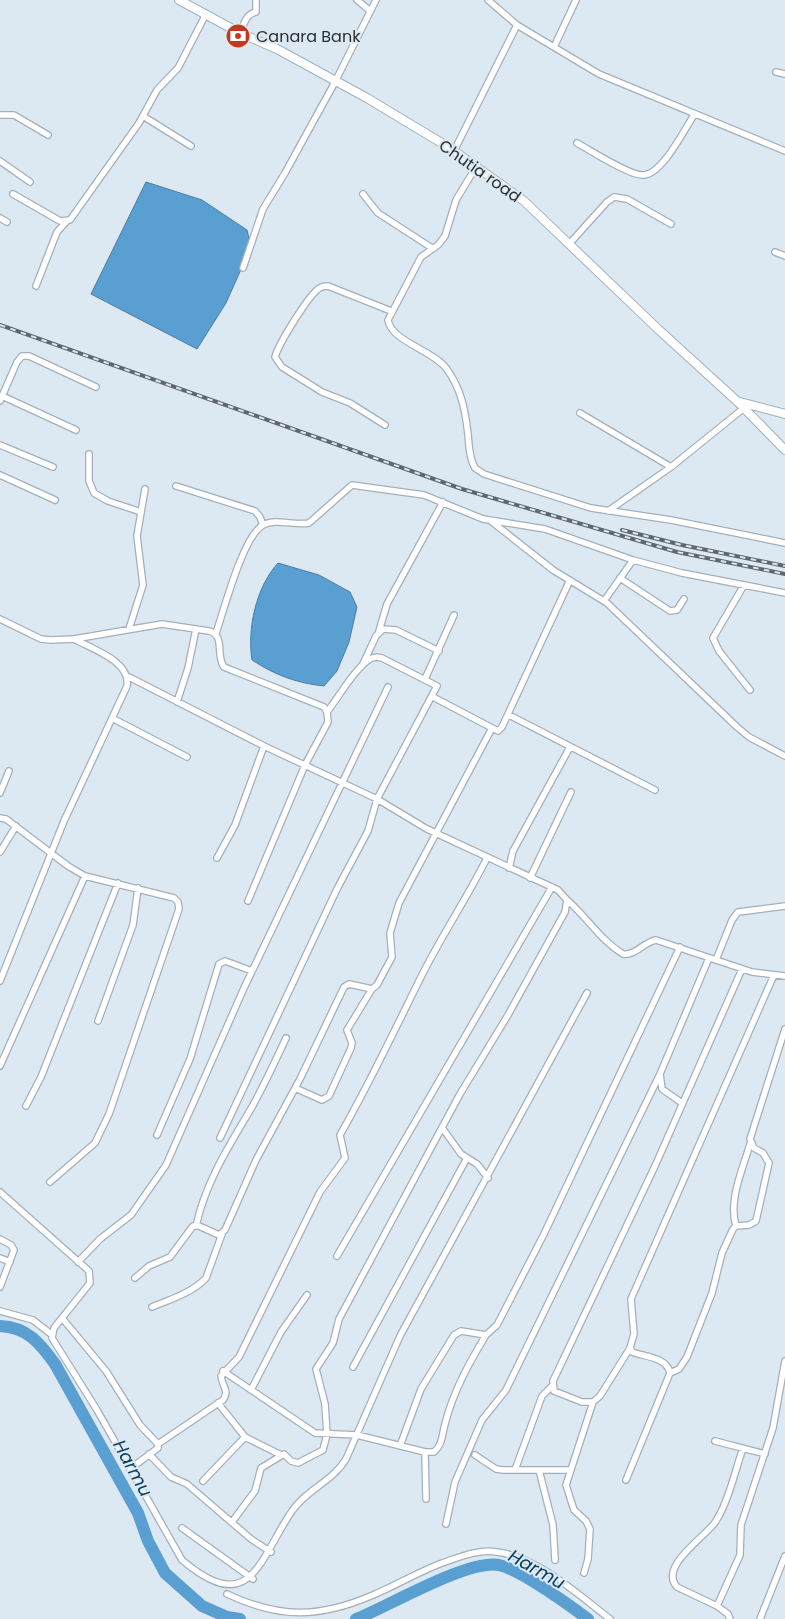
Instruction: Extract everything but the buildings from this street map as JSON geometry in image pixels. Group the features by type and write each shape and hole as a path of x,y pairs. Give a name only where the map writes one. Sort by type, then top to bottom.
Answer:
{"street":[{"name":"Chutia road","path":"179,0 240,33 277,48 335,82 368,98 454,151 524,201 659,330 738,402 785,450"},
{"path":"240,33 245,19 251,13 256,12 256,0"},
{"path":"357,0 369,10"},
{"path":"243,268 263,209 335,82 369,10 376,0"},
{"path":"488,0 517,25 599,74 785,151"},
{"path":"554,47 576,0"},
{"path":"36,286 57,232 75,215 143,116 160,85 178,68 206,14"},
{"path":"454,151 517,25"},
{"path":"776,72 785,74"},
{"path":"577,143 634,174 647,175 661,165 694,114"},
{"path":"1,117 14,115 48,135"},
{"path":"143,116 191,146"},
{"path":"0,161 30,182"},
{"path":"476,167 456,200 445,236 422,256 391,311 388,320 390,329 439,360 456,386 463,399 470,450 475,468 484,474 534,488 580,505 785,543"},
{"path":"13,194 66,222"},
{"path":"363,194 378,213 432,248"},
{"path":"570,243 607,202 614,198 627,199 671,224"},
{"path":"0,218 7,222"},
{"path":"775,252 785,256"},
{"path":"385,425 355,405 322,392 282,366 275,357 298,317 317,289 323,286 391,311"},
{"path":"76,430 1,398 17,362 22,356 29,356 96,387"},
{"path":"738,402 785,414"},
{"path":"608,511 671,467 744,408"},
{"path":"580,413 671,467"},
{"path":"0,445 53,466"},
{"path":"88,454 89,480 94,493 108,501 141,512"},
{"path":"0,475 55,500"},
{"path":"216,633 249,540 263,525 270,523 309,523 352,485 424,495 491,521 519,523 545,529 633,560 785,593"},
{"path":"176,486 255,511 263,525"},
{"path":"129,629 143,585 137,551 145,489"},
{"path":"248,901 305,765 328,722 328,712 360,668 379,631 387,604 443,502"},
{"path":"491,521 524,550 604,600 743,732 785,756"},
{"path":"604,600 633,560"},
{"path":"620,578 670,611 677,610 684,599"},
{"path":"433,697 498,731 509,715 570,580"},
{"path":"744,585 713,638 719,651 750,690"},
{"path":"425,679 454,615"},
{"path":"0,619 41,639 74,638 162,624 216,633 219,638 221,662 224,667 318,703 328,712"},
{"path":"379,631 389,628 396,630 439,651"},
{"path":"177,702 188,668 196,629"},
{"path":"74,638 122,666 128,677 264,746 377,799 437,834 552,887 564,894 567,900 580,910 603,940 623,954 634,953 642,946 656,940 742,969 785,976"},
{"path":"220,1138 321,922 368,831 377,799 433,697 437,686 382,658 370,659 360,668"},
{"path":"0,981 64,821 127,686 128,677"},
{"path":"78,1262 100,1240 132,1215 166,1165 252,971 388,687"},
{"path":"509,715 655,790"},
{"path":"112,718 187,757"},
{"path":"295,1088 322,1100 329,1096 351,1048 352,1043 346,1030 372,989 377,985 392,957 390,933 398,903 437,834 492,728"},
{"path":"216,858 235,825 264,746"},
{"path":"509,868 514,851 570,746"},
{"path":"0,793 9,771"},
{"path":"530,878 571,792"},
{"path":"0,818 6,819 52,854 86,876 174,898 178,902 179,909 109,1114 95,1143 50,1182"},
{"path":"0,852 16,826"},
{"path":"130,1469 158,1448 158,1444 226,1396 227,1390 220,1376 239,1356 320,1192 345,1158 340,1135 364,1094 422,973 464,904 487,858"},
{"path":"0,1066 86,876"},
{"path":"26,1106 41,1077 118,883"},
{"path":"338,1256 552,887"},
{"path":"98,1021 133,926 138,888"},
{"path":"218,1403 245,1437 280,1455 284,1454 291,1461 298,1463 323,1450 327,1434 324,1396 315,1374 316,1368 333,1343 339,1319 443,1129 460,1094 536,966 565,912 567,900"},
{"path":"716,960 732,920 738,912 785,906"},
{"path":"223,1371 316,1433 357,1435 426,1452 434,1452 439,1447 446,1417 465,1370 486,1335 497,1325 543,1236 680,947"},
{"path":"446,1524 455,1482 482,1420 506,1390 660,1074 709,958"},
{"path":"157,1135 190,1059 219,964 225,961 252,971"},
{"path":"515,1470 542,1396 552,1386 742,969"},
{"path":"552,1386 554,1391 560,1394 588,1404 593,1402 600,1396 630,1348 634,1334 631,1299 774,974"},
{"path":"152,1307 190,1291 206,1278 222,1234 256,1160 295,1088 344,987 349,984 372,989"},
{"path":"220,1591 241,1592 253,1579 271,1552 292,1510 340,1470 400,1336 488,1178 587,993"},
{"path":"670,1373 679,1369 686,1358 712,1293 722,1253 736,1226 733,1217 734,1202 750,1139 785,1029"},
{"path":"196,1226 202,1200 221,1158 251,1108 286,1038"},
{"path":"660,1074 662,1089 682,1104"},
{"path":"443,1129 454,1146 477,1164 488,1178"},
{"path":"736,1226 749,1225 756,1221 769,1163 763,1153 750,1144"},
{"path":"353,1368 467,1158"},
{"path":"0,1192 89,1271 90,1283 51,1334"},
{"path":"135,1278 149,1266 170,1257 193,1226 215,1234 222,1234"},
{"path":"0,1239 13,1248 10,1262 0,1287"},
{"path":"0,1258 10,1262"},
{"path":"252,1390 277,1340 307,1295"},
{"path":"0,1312 33,1320 51,1334 97,1410 182,1560 192,1572 220,1591 266,1610 323,1612 372,1596 435,1566 470,1553 497,1552 523,1559 554,1578 610,1619"},
{"path":"62,1318 106,1371 140,1424 158,1444"},
{"path":"400,1446 421,1389 454,1335 460,1331 486,1335"},
{"path":"626,1480 670,1373 667,1364 661,1360 632,1352 630,1348"},
{"path":"717,1606 740,1554 740,1525 773,1428 785,1361"},
{"path":"584,1573 588,1559 590,1529 586,1521 574,1510 567,1491 570,1470 593,1402"},
{"path":"203,1480 245,1437"},
{"path":"715,1441 764,1454"},
{"path":"730,1619 728,1614 717,1606 677,1587 672,1582 672,1574 694,1542 717,1520 743,1448"},
{"path":"426,1452 426,1499"},
{"path":"149,1454 171,1477 187,1484 271,1552"},
{"path":"232,1522 255,1491 261,1468 280,1455"},
{"path":"475,1456 496,1469 570,1470"},
{"path":"539,1470 553,1525 555,1560"},
{"path":"182,1528 253,1579"},
{"path":"760,1619 785,1556"}],"water":[{"path":"146,182 202,200 247,230 251,247 226,303 197,349 91,294"},
{"path":"278,563 319,575 350,592 357,607 349,642 337,671 324,686 286,678 252,660 251,635 255,609 264,584"}],"waterway":[{"name":"Harmu","path":"0,1326 18,1329 25,1333 44,1349 55,1364 138,1513 148,1541 165,1573 202,1606 227,1617 240,1619"},
{"name":"Harmu","path":"356,1619 449,1576 485,1565 499,1565 520,1574 588,1619"}],"railway":[{"path":"0,325 462,489 677,552 785,574"},
{"path":"622,530 682,545 785,566"}],"place":[{"name":"Canara Bank","path":"238,36"}]}
